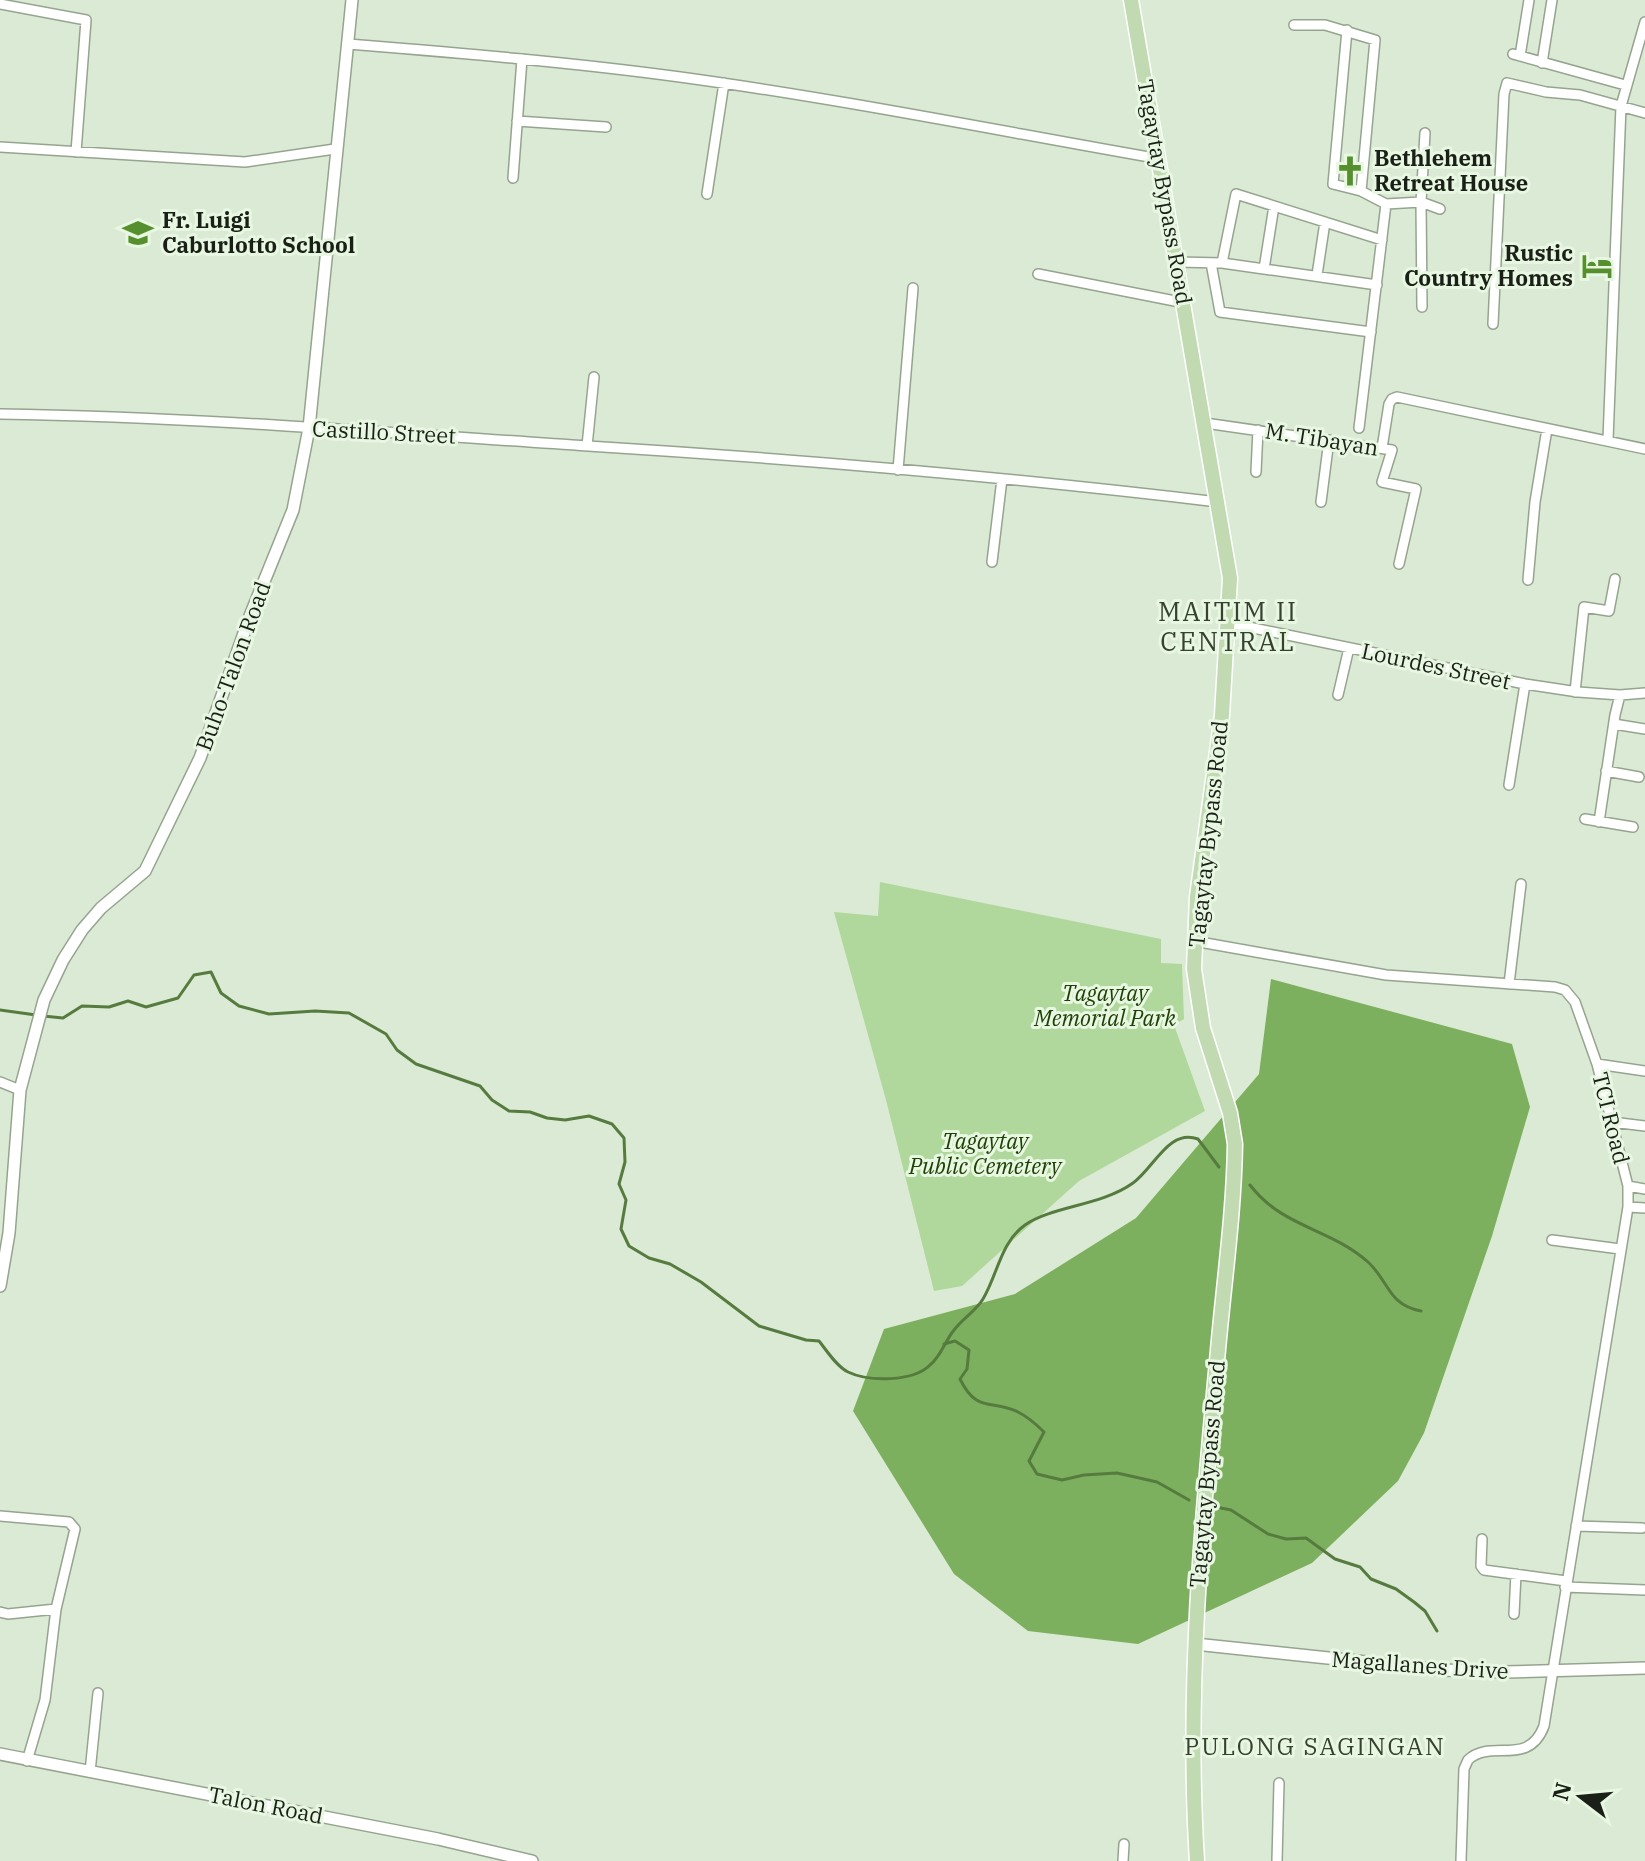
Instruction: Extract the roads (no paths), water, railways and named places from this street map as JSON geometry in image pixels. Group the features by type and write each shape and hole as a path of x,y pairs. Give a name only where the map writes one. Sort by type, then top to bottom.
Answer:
{"main road":[{"name":"Tagaytay Bypass Road","path":"1131,0 1230,578 1222,715 1199,881 1194,941 1194,969 1201,1019 1230,1113 1235,1144 1195,1644 1193,1752 1197,1861"}],"street":[{"name":"Buho-Talon Road","path":"0,1286 9,1233 20,1090 44,1000 82,930 101,908 145,871 200,758 250,616 293,510 309,428 352,0"},
{"path":"1529,0 1516,55 1625,85"},
{"path":"1542,63 1552,0"},
{"path":"0,4 34,5 86,20 76,152"},
{"path":"1608,440 1621,106 1645,22"},
{"path":"1294,25 1325,25 1375,40 1361,191"},
{"path":"1347,30 1333,184 1361,191 1386,204 1421,202 1440,209"},
{"path":"347,44 522,59 724,83 1160,159"},
{"path":"513,178 522,59"},
{"path":"1493,324 1505,86 1511,82 1546,92 1580,95 1645,113"},
{"path":"707,194 724,83"},
{"path":"517,121 606,127"},
{"path":"1422,307 1421,202 1425,133"},
{"path":"0,147 245,162 335,149"},
{"path":"1222,263 1236,194 1382,240"},
{"path":"1359,428 1386,204"},
{"path":"1264,269 1274,206"},
{"path":"1317,275 1325,222"},
{"path":"1177,262 1222,263 1377,285"},
{"path":"1211,263 1220,312 1371,332"},
{"path":"1038,274 1185,303"},
{"path":"898,470 913,288"},
{"path":"587,446 594,377"},
{"path":"1382,448 1389,404 1397,397 1645,449"},
{"name":"Castillo Street","path":"0,414 94,415 363,429 647,448 1002,479 1218,502"},
{"name":"M. Tibayan","path":"1205,423 1392,450 1382,482 1416,489 1399,564"},
{"path":"1528,580 1535,502 1547,429"},
{"path":"1256,472 1258,430"},
{"path":"1321,502 1329,440"},
{"path":"992,562 1002,479"},
{"path":"1575,692 1584,607 1609,611 1615,579"},
{"name":"Lourdes Street","path":"1229,623 1525,684 1575,692 1645,693"},
{"path":"1338,695 1349,648"},
{"path":"1509,785 1525,684"},
{"path":"1599,822 1620,695"},
{"path":"1614,724 1645,729"},
{"path":"1606,771 1639,777"},
{"path":"1585,819 1633,827"},
{"path":"1509,984 1521,884"},
{"name":"TCI Road","path":"1194,941 1386,975 1565,990 1575,1002 1597,1064 1612,1122 1628,1186 1628,1207 1553,1670"},
{"path":"1597,1064 1645,1071"},
{"path":"0,1082 20,1090"},
{"path":"1612,1122 1645,1126"},
{"path":"1628,1186 1645,1189"},
{"path":"1628,1207 1645,1208"},
{"path":"1552,1240 1620,1249"},
{"path":"0,1516 69,1522 75,1526 56,1609 45,1700 27,1761"},
{"path":"1576,1526 1642,1528"},
{"path":"1482,1539 1481,1566 1484,1570 1566,1584 1645,1590"},
{"path":"1514,1614 1516,1574"},
{"path":"0,1612 8,1614 56,1609"},
{"name":"Magallanes Drive","path":"1195,1644 1442,1670 1645,1668"},
{"path":"1461,1861 1464,1769 1468,1760 1481,1753 1533,1745 1544,1726 1553,1670"},
{"path":"90,1772 98,1693"},
{"name":"Talon Road","path":"0,1754 438,1839 532,1861"},
{"path":"1277,1861 1279,1783"},
{"path":"1123,1861 1124,1844"}],"waterway":[{"path":"43,1016 63,1018 82,1006 109,1007 128,1001 146,1007 178,998 194,975 211,972 221,993 239,1006 269,1014 315,1011 349,1013 386,1034 397,1050 416,1064 480,1086 492,1100 509,1111 565,1120 589,1116 612,1124 624,1138 625,1162 619,1184 626,1200 621,1229 629,1246 701,1282 759,1326 819,1341 844,1370 867,1378 890,1379 913,1375 934,1361 954,1330 983,1299 1010,1241 1025,1225 1120,1191 1141,1176 1162,1151 1179,1139 1198,1139 1219,1167"},
{"path":"0,1010 36,1015"},
{"path":"1250,1185 1277,1210 1338,1242 1368,1262 1395,1298 1421,1311"},
{"path":"944,1344 955,1341 969,1350 967,1369 960,1379 973,1397 986,1404 1018,1412 1044,1432 1029,1461 1037,1474 1062,1480 1117,1473 1157,1482 1189,1500"},
{"path":"1221,1508 1231,1510 1268,1534 1286,1539 1306,1538 1335,1559 1360,1567 1371,1579 1396,1589 1425,1611 1437,1631"}],"place":[{"name":"Bethlehem Retreat House","path":"1350,171"},
{"name":"Fr. Luigi Caburlotto School","path":"138,233"},
{"name":"Rustic Country Homes","path":"1597,266"}],"district":[{"name":"MAITIM II CENTRAL","path":"1228,627"},
{"name":"PULONG SAGINGAN","path":"1315,1747"}],"park label":[{"name":"Tagaytay Memorial Park","path":"1105,1006"},
{"name":"Tagaytay Public Cemetery","path":"985,1154"}]}
